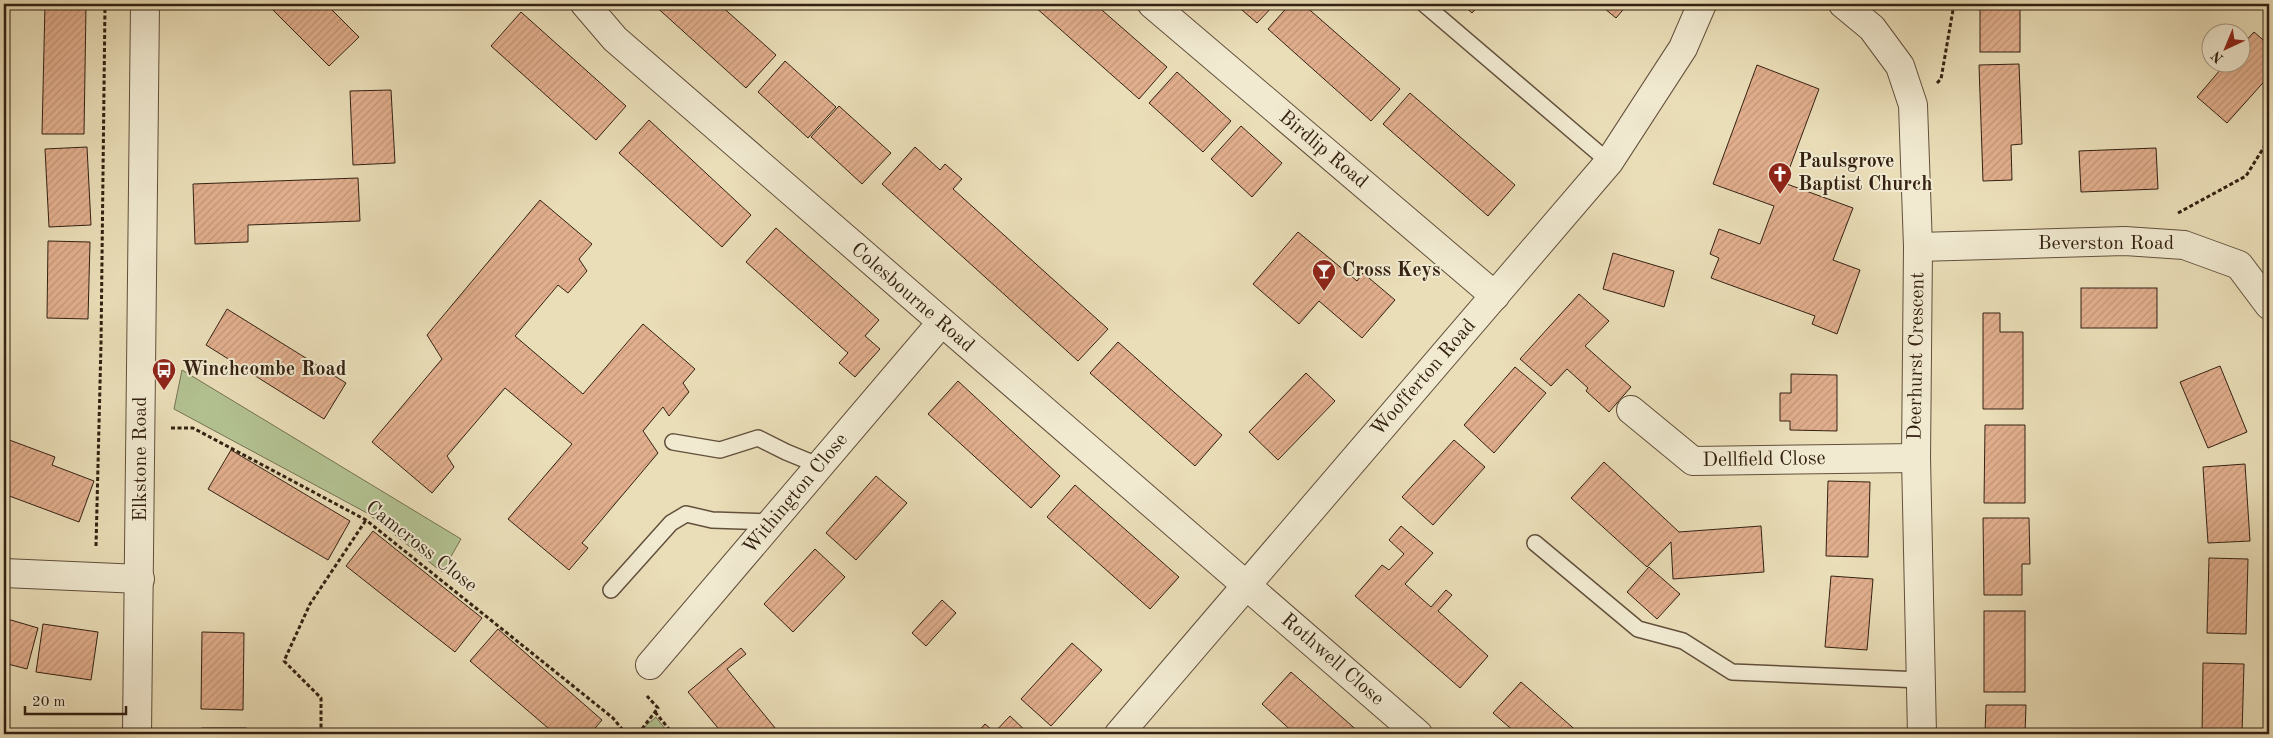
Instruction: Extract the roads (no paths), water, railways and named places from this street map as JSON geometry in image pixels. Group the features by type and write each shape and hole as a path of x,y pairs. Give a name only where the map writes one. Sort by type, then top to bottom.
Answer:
{"street":[{"name":"Elkstone Road","path":"137,734 145,4"},
{"name":"Colesbourne Road","path":"585,4 615,39 1246,586"},
{"name":"Birdlip Road","path":"1152,4 1495,296"},
{"name":"Woofferton Road","path":"1119,734 1609,162 1683,48 1702,4"},
{"name":"Deerhurst Crescent","path":"1843,4 1872,28 1900,66 1913,105 1918,247 1916,458 1922,734"},
{"name":"Beverston Road","path":"1918,247 2125,241 2184,245 2240,265 2269,305"},
{"name":"Withington Close","path":"645,678 772,522 941,323"},
{"name":"Dellfield Close","path":"1632,410 1693,461 1916,458"},
{"path":"4,572 140,579"},
{"name":"Rothwell Close","path":"1246,586 1418,734"}],"lane":[{"path":"1424,4 1609,162"},
{"path":"673,442 720,450 758,438 820,466"},
{"path":"611,590 671,523 686,514 712,520 772,522"},
{"path":"1535,543 1638,629 1682,641 1732,672 1920,680"}],"place":[{"name":"Paulsgrove Baptist Church","path":"1780,195"},
{"name":"Cross Keys","path":"1324,292"},
{"name":"Winchcombe Road","path":"164,391"}]}
